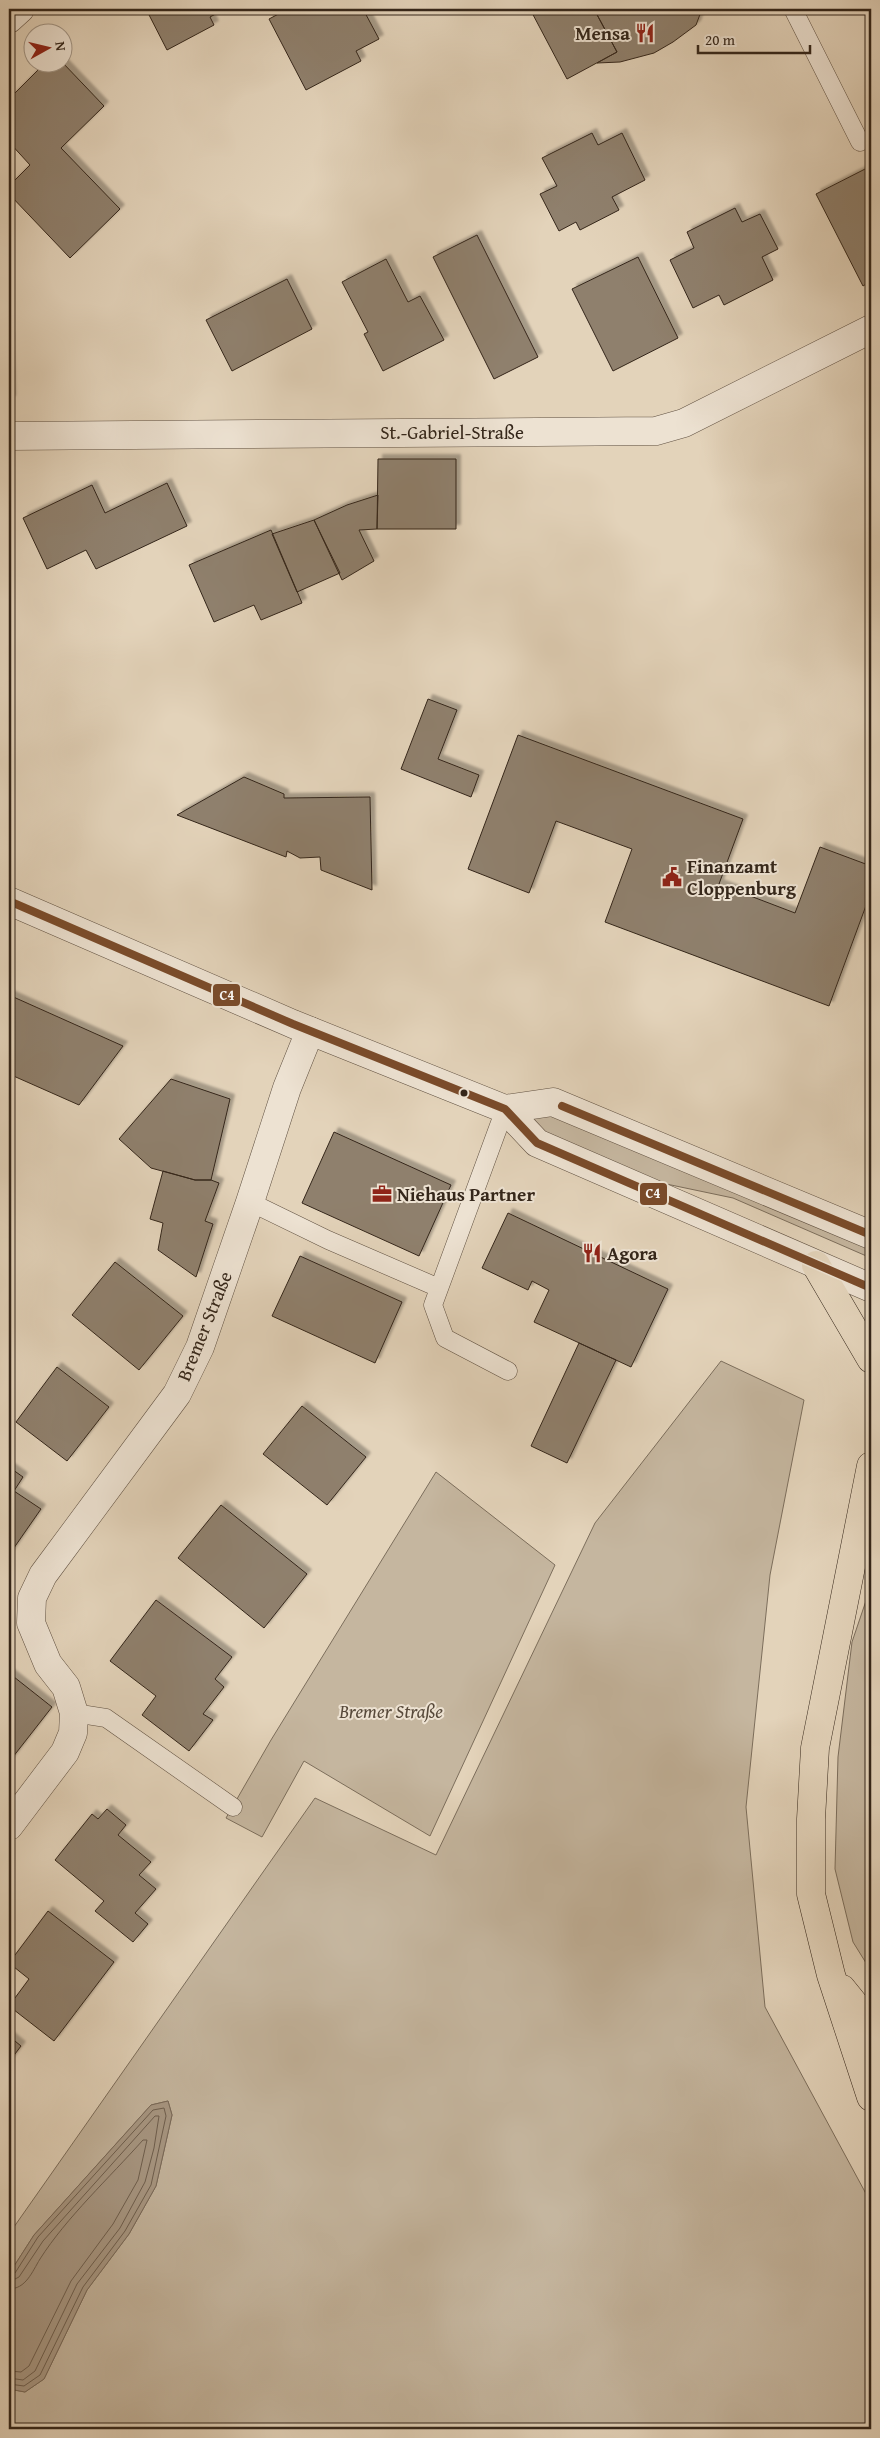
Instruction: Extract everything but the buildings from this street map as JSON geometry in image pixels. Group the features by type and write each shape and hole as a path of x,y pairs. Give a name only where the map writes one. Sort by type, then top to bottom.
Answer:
{"highway":[{"path":"816,1265 871,1359"},
{"path":"871,1466 867,1512 836,1635 815,1748 811,1819 811,1894 831,1975 871,2097"},
{"path":"831,1975 871,2025"}],"street":[{"path":"9,19 20,9"},
{"name":"St.-Gabriel-Straße","path":"9,436 656,431 684,423 871,329"},
{"path":"10,904 310,1031 505,1109 538,1143 871,1288"},
{"name":"Bremer Straße","path":"9,1826 65,1752 73,1733 74,1713 66,1687 48,1664 31,1623 32,1598 43,1575 177,1394 200,1347 287,1088 310,1031"},
{"path":"505,1109 553,1102 871,1235"}],"lane":[{"path":"793,9 860,142"},
{"path":"505,1109 433,1305 445,1338 508,1371"},
{"path":"250,1202 328,1240 439,1288"},
{"path":"74,1713 106,1718 234,1807"}],"green space":[{"path":"542,1110 871,1243 871,1258 733,1198 652,1181 541,1132 533,1119 536,1113"},
{"path":"721,1361 804,1400 770,1575 746,1807 765,2007 871,2203 871,2429 9,2429 9,2389 25,2392 44,2379 87,2290 129,2234 156,2186 172,2115 168,2101 151,2105 34,2235 9,2274 9,2234 315,1798 436,1855 595,1523"},
{"name":"Bremer Straße","path":"436,1472 555,1565 430,1836 304,1761 262,1837 226,1818 271,1740"},
{"path":"871,1586 871,1971 853,1942 835,1869 838,1757 852,1642"}],"water":[{"path":"168,2101 172,2115 156,2186 129,2234 87,2290 44,2379 25,2392 9,2389 9,2274 34,2235 151,2105"}],"transit line":[{"name":"C4","path":"9,901 293,1024 505,1109 537,1143 871,1288"},
{"name":"C4","path":"562,1106 871,1235"}],"place":[{"name":"Mensa","path":"645,33"},
{"name":"Finanzamt Cloppenburg","path":"672,877"},
{"name":"Niehaus Partner","path":"382,1194"},
{"name":"Agora","path":"592,1253"}]}
